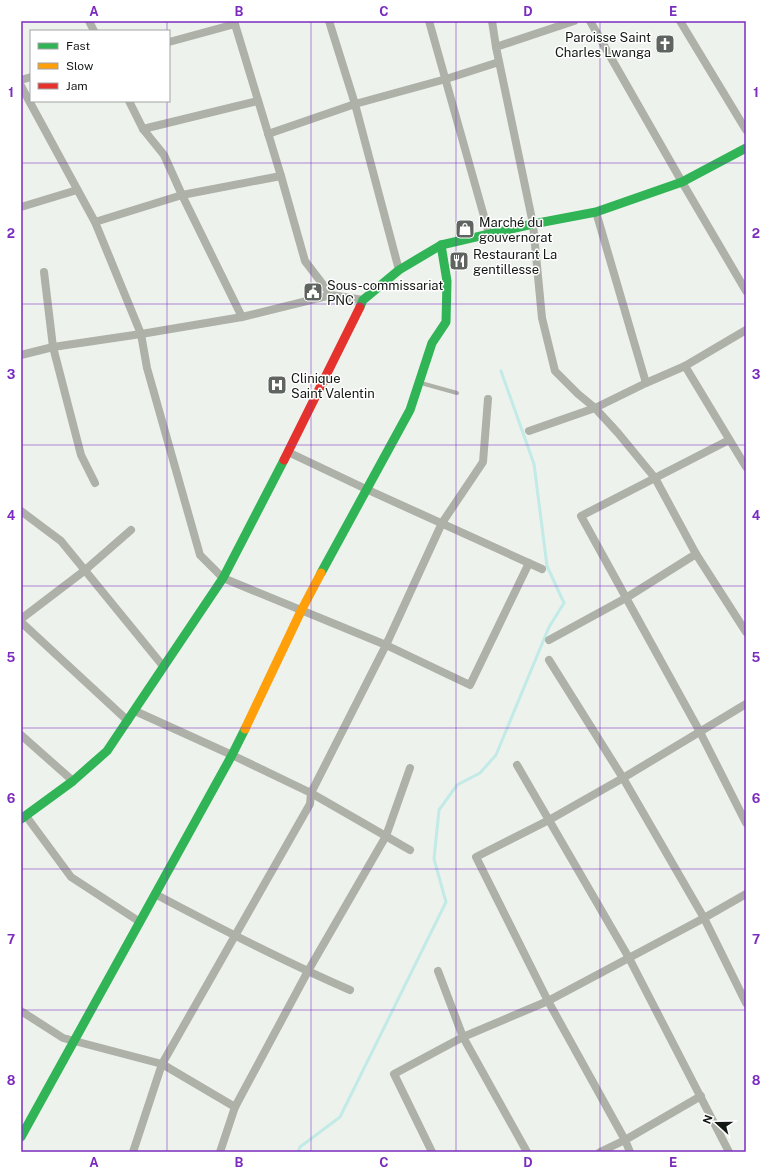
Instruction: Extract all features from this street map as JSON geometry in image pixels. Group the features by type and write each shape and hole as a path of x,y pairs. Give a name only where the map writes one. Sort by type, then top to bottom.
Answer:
{"street":[{"path":"89,21 94,30"},
{"path":"329,21 355,104 399,270"},
{"path":"429,21 489,234"},
{"path":"492,21 499,62 533,224 542,318 555,371 578,394 595,408 655,478 696,554 746,632"},
{"path":"496,47 574,21"},
{"path":"590,21 746,292"},
{"path":"680,21 746,130"},
{"path":"170,42 235,23 305,261 332,295"},
{"path":"268,134 355,104 446,79 499,62"},
{"path":"21,86 95,222 141,334 147,368 200,555 224,578 386,645 470,685 529,563"},
{"path":"143,129 258,101"},
{"path":"130,102 143,129 164,155 242,317"},
{"path":"140,922 71,876 23,818 73,781 107,751 135,711 163,666 224,578 363,300 399,270 441,245 533,224 596,212 682,182 746,148"},
{"path":"95,222 182,195 281,176"},
{"path":"21,206 78,190"},
{"path":"596,212 646,383"},
{"path":"21,1138 232,755 301,611 410,410 432,342 446,322 448,280 441,245"},
{"path":"44,272 53,347 81,455 95,483"},
{"path":"21,355 53,347 242,317 332,295 363,300"},
{"path":"529,431 595,408 685,366 746,330"},
{"path":"685,366 746,467"},
{"path":"133,1152 162,1064 310,804 311,793 386,645 442,523 483,462 488,399"},
{"path":"729,440 581,516 700,732 746,823"},
{"path":"288,452 542,569"},
{"path":"21,512 61,541 163,666"},
{"path":"128,721 21,620 84,570 130,530"},
{"path":"549,640 626,598 696,554"},
{"path":"549,660 623,778 704,918 746,1003"},
{"path":"630,1152 625,1140 548,1001 476,857 549,820 623,778 746,704"},
{"path":"135,711 311,793 410,850"},
{"path":"21,735 73,781"},
{"path":"517,765 629,958 729,1152"},
{"path":"220,1152 235,1107 308,971 386,836 410,768"},
{"path":"155,894 235,937 350,990"},
{"path":"432,1152 394,1074 463,1037 548,1001 746,894"},
{"path":"438,971 463,1037 527,1152"},
{"path":"21,1011 63,1038 162,1064 235,1107"},
{"path":"600,1152 625,1140 701,1096"}],"lane":[{"path":"419,383 457,393"}],"waterway":[{"path":"298,1152 300,1147 340,1117 446,902 434,859 439,810 457,785 480,773 496,755 549,627 564,603 547,566 534,464 501,371"}],"traffic: fast":[{"path":"360,307 363,300 399,270 441,245 533,224 596,212 682,182 746,148"},
{"path":"321,573 410,410 432,343 446,322 447,281 441,245"},
{"path":"21,819 73,781 107,751 223,578 284,460"},
{"path":"21,1137 245,729"}],"traffic: slow":[{"path":"245,729 301,611 321,573"}],"traffic: jam":[{"path":"284,460 360,307"}],"place":[{"name":"Paroisse Saint Charles Lwanga","path":"665,44"},
{"name":"Marché du gouvernorat","path":"465,229"},
{"name":"Restaurant La gentillesse","path":"459,261"},
{"name":"Sous-commissariat PNC","path":"313,292"},
{"name":"Clinique Saint Valentin","path":"277,385"}]}
